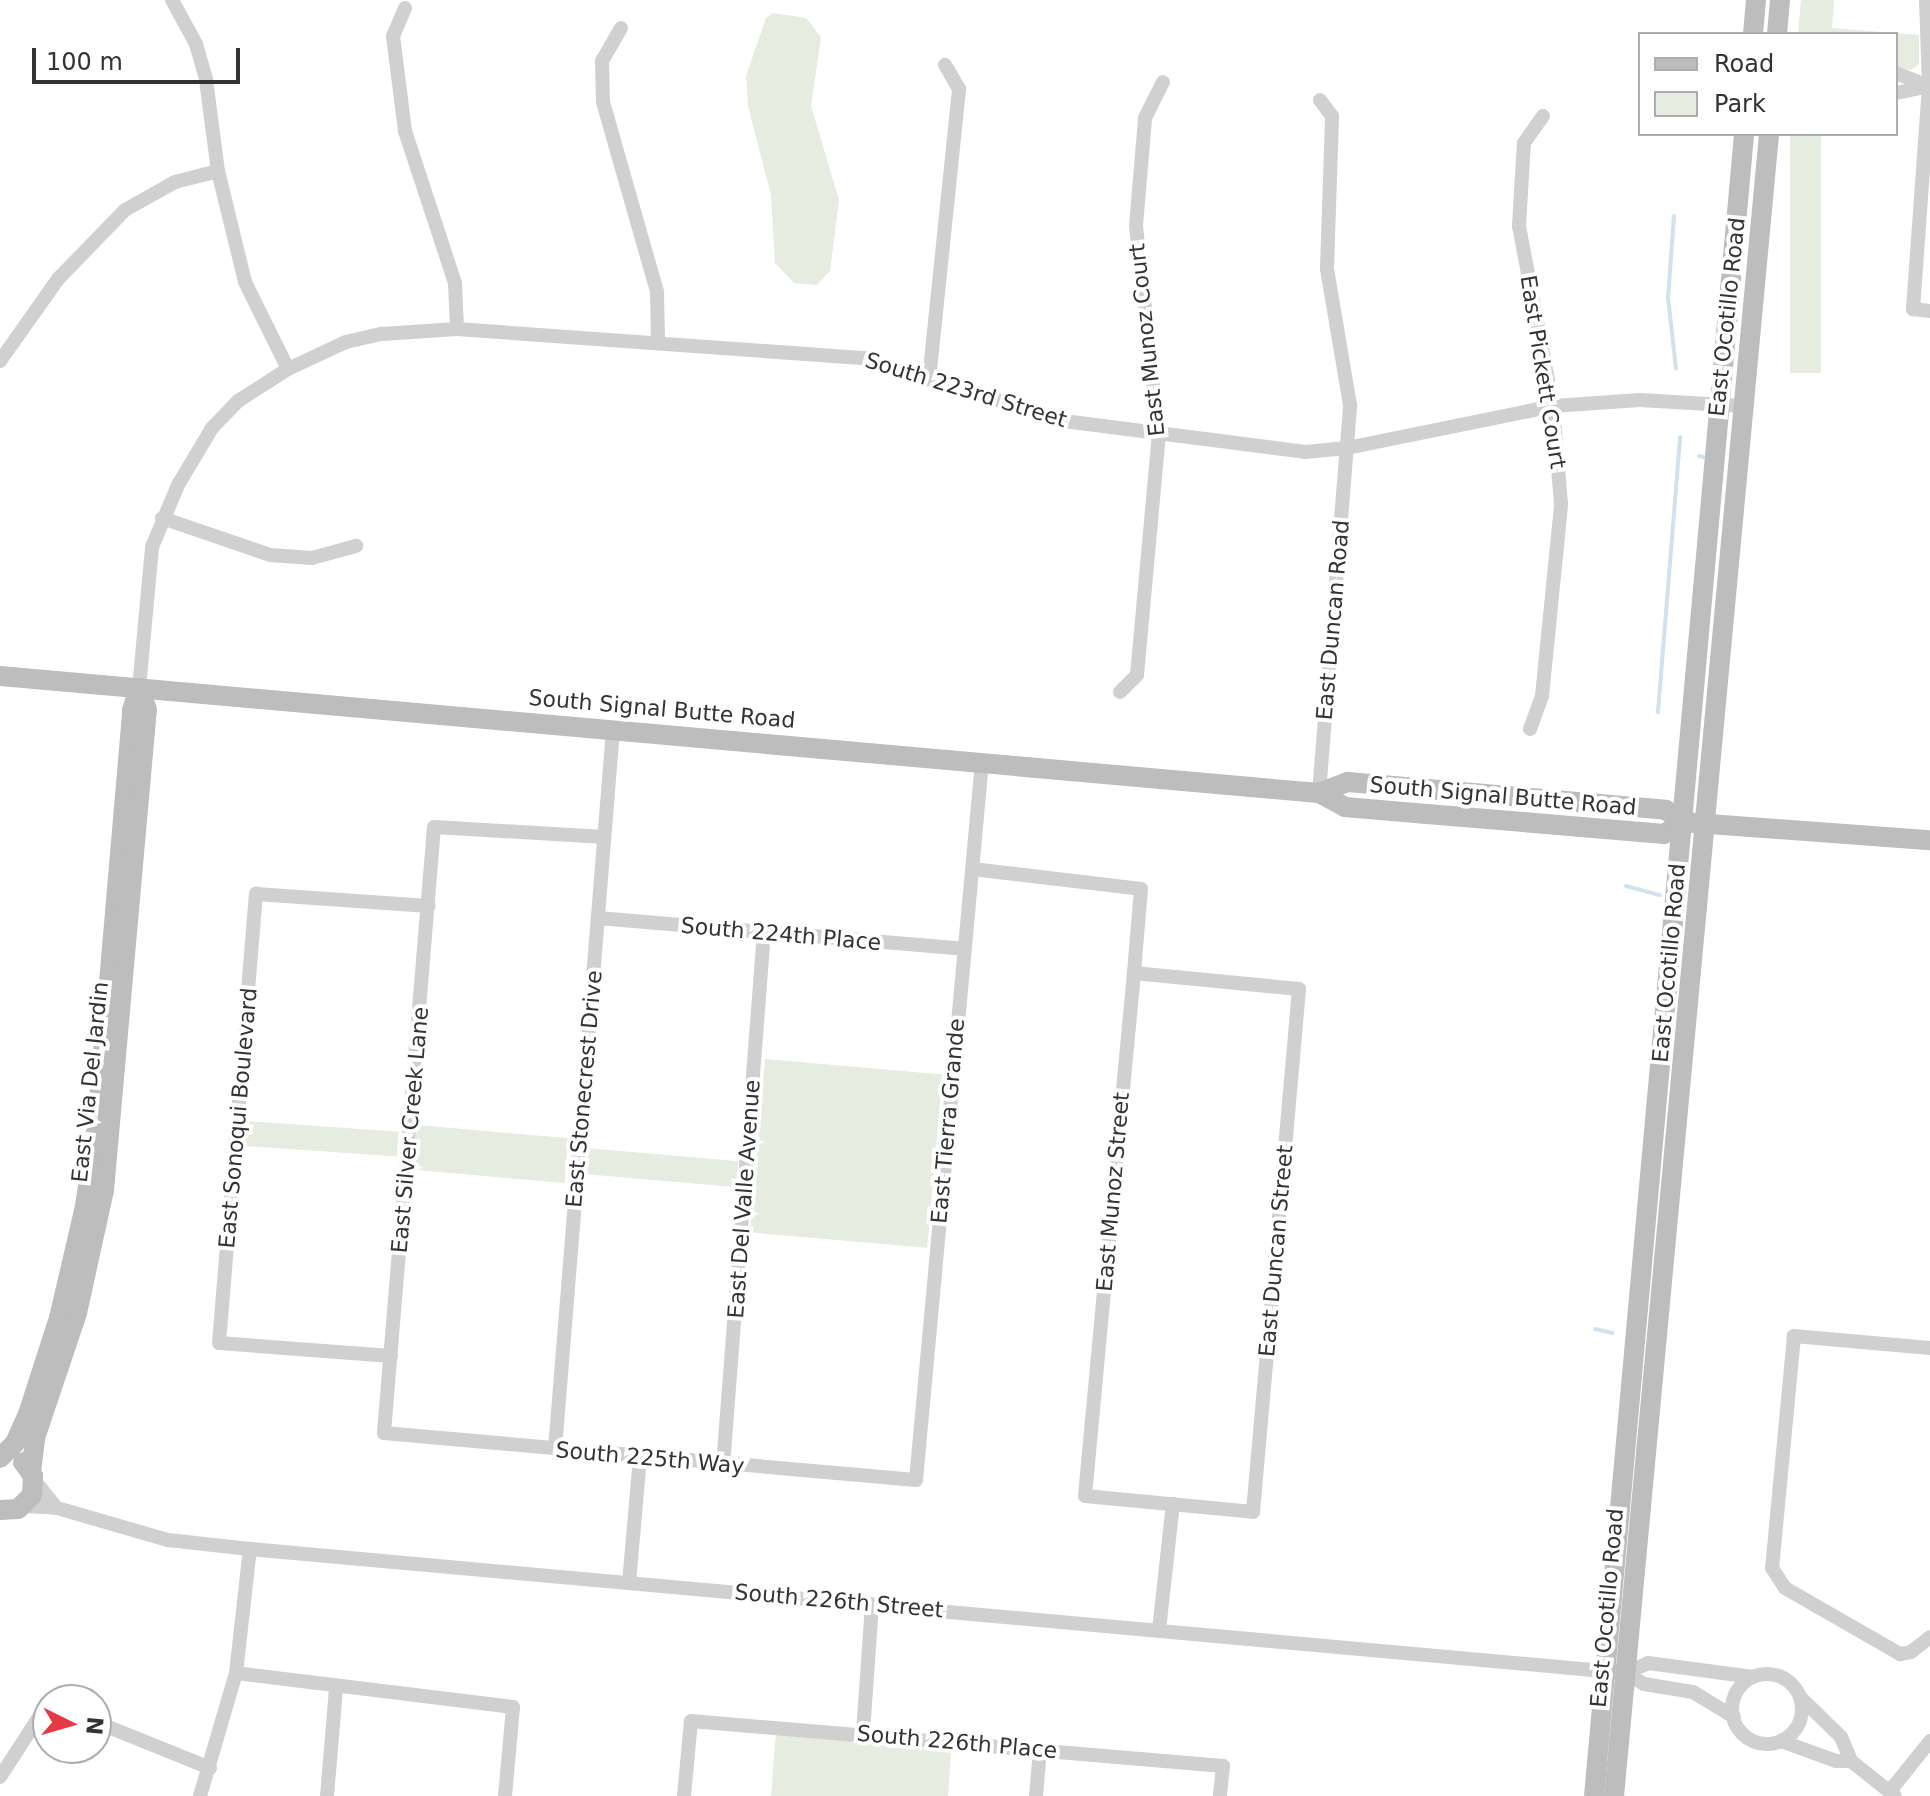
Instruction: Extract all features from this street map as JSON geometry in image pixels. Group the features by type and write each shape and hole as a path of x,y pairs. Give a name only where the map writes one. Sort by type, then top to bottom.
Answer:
{"street":[{"path":"172,0 196,44 206,80 218,171 245,282 288,369"},
{"path":"1753,32 1756,0"},
{"path":"1777,32 1780,0"},
{"path":"1926,0 1930,86 1913,309 1930,311"},
{"path":"405,8 393,36 405,131 455,283 457,329"},
{"path":"621,28 602,61 603,102 657,292 658,341"},
{"path":"929,380 959,89 945,65"},
{"path":"1898,74 1930,86"},
{"name":"East Munoz Court","path":"1120,692 1137,675 1159,434 1136,226 1145,118 1163,82"},
{"path":"1898,93 1930,86"},
{"name":"East Duncan Road","path":"1319,793 1350,405 1327,269 1332,116 1320,100"},
{"name":"East Pickett Court","path":"1530,729 1542,696 1561,504 1553,406 1519,226 1524,143 1543,116"},
{"name":"East Ocotillo Road","path":"1594,1796 1744,136"},
{"name":"East Ocotillo Road","path":"1614,1796 1769,136"},
{"path":"0,361 58,279 125,210 175,182 218,171"},
{"name":"South 223rd Street","path":"288,369 346,342 410,330 457,329 658,341 865,358 1064,421 1305,452 1347,448 1553,406 1640,400 1742,406"},
{"name":"East Via Del Jardin","path":"0,1458 15,1443 28,1414 62,1307 85,1206 96,1134 132,710 139,688 147,586 162,518 212,428 238,401 288,369"},
{"path":"162,518 270,555 312,558 356,546"},
{"name":"South Signal Butte Road","path":"0,676 1319,793 1348,782 1666,810 1682,822 1930,840"},
{"name":"East Via Del Jardin","path":"9,1512 32,1476 31,1452 77,1313 104,1190 147,710 139,688"},
{"name":"East Stonecrest Drive","path":"555,1449 613,729"},
{"name":"East Tierra Grande","path":"916,1480 982,762"},
{"name":"East Silver Creek Lane","path":"384,1433 434,827 604,837"},
{"name":"East Munoz Street","path":"972,869 1141,889 1085,1496 1173,1504"},
{"name":"East Sonoqui Boulevard","path":"391,1356 219,1343 256,894 429,906"},
{"name":"South 224th Place","path":"598,918 964,949"},
{"name":"East Del Valle Avenue","path":"723,1466 764,932"},
{"name":"East Duncan Street","path":"1134,973 1299,989 1253,1512 1173,1504"},
{"path":"1930,1348 1794,1336 1772,1568 1785,1588 1900,1654 1911,1652 1930,1637"},
{"name":"South 225th Way","path":"384,1433 723,1466 916,1480"},
{"path":"629,1583 640,1457"},
{"path":"0,1458 21,1461 57,1508"},
{"path":"1159,1630 1173,1504"},
{"name":"South 226th Street","path":"9,1512 57,1508 168,1540 250,1549 1625,1673"},
{"path":"200,1796 236,1673 250,1549"},
{"path":"863,1733 872,1604"},
{"path":"1625,1673 1648,1663 1753,1677 1781,1677 1841,1737 1851,1761 1892,1794 1930,1741"},
{"path":"236,1673 336,1689 513,1707 505,1796"},
{"path":"1625,1673 1644,1684 1693,1692 1734,1717 1752,1740 1781,1741 1836,1761 1851,1761"},
{"path":"1734,1717 1736,1693 1753,1677"},
{"path":"327,1796 336,1689"},
{"path":"1781,1741 1801,1718 1800,1698"},
{"name":"South 226th Place","path":"684,1796 691,1721 863,1733 1223,1766 1220,1796"},
{"path":"0,1777 32,1728"},
{"path":"112,1728 210,1768"},
{"path":"1036,1796 1040,1749"}],"green space":[{"path":"1801,0 1834,0 1832,28 1882,32 1798,32"},
{"path":"773,13 806,18 821,37 811,106 839,200 830,271 817,285 794,283 775,263 771,195 748,106 746,76 766,18"},
{"path":"1898,33 1919,35 1919,64 1911,70 1898,68"},
{"path":"1790,136 1821,136 1821,373 1790,373"},
{"path":"765,1059 942,1075 927,1248 750,1232"},
{"path":"246,1121 399,1132 397,1157 244,1146"},
{"path":"417,1125 568,1138 564,1183 413,1170"},
{"path":"586,1148 738,1161 736,1187 584,1174"},
{"path":"776,1733 951,1751 948,1796 771,1796"}],"waterway":[{"path":"1674,216 1668,297 1676,369"},
{"path":"1658,712 1680,437"},
{"path":"1699,456 1703,457"},
{"path":"1626,886 1660,895"},
{"path":"1595,1329 1613,1333"}]}
